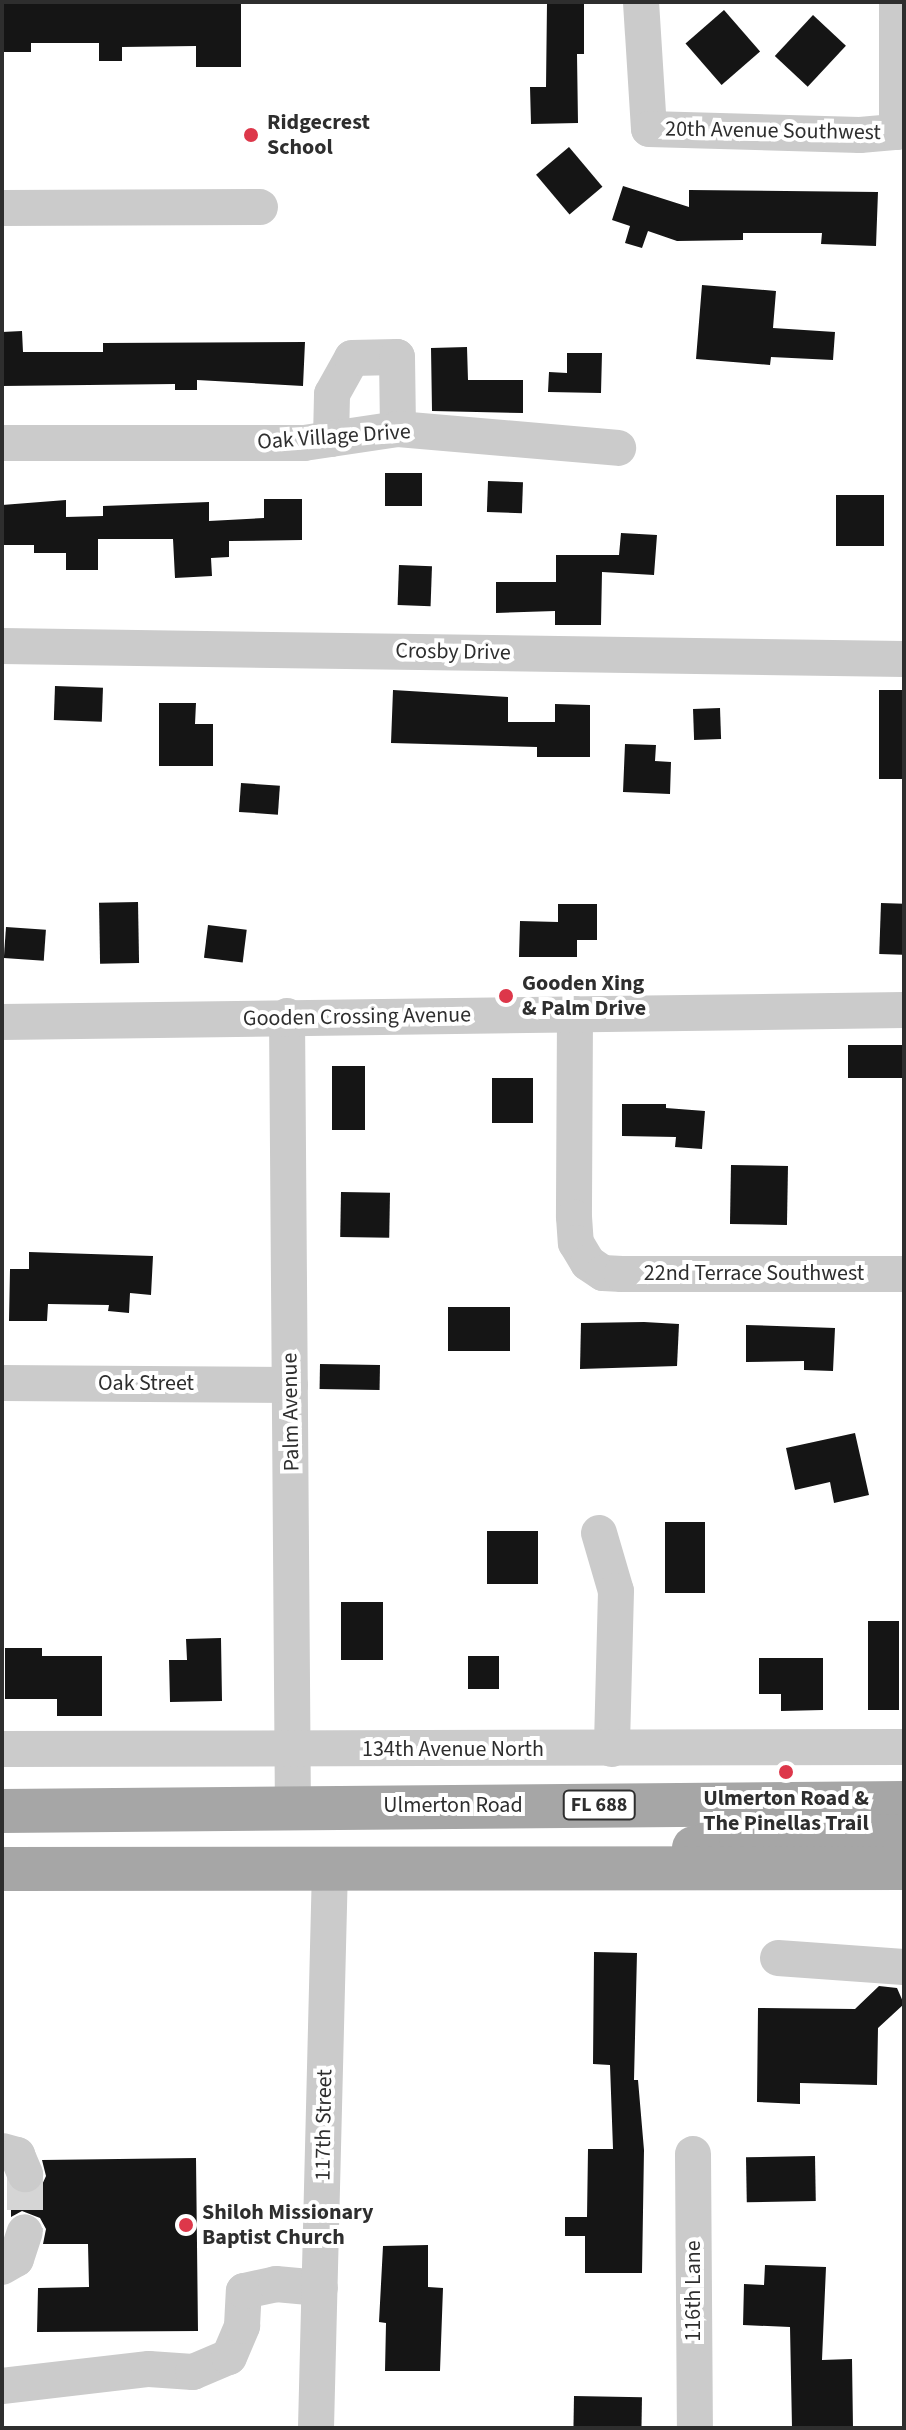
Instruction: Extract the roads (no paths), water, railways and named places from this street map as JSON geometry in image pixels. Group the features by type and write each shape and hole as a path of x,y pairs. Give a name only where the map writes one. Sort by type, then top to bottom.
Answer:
{"main road":[{"name":"Ulmerton Road","path":"2,1811 904,1803"},
{"path":"330,1869 366,1840 391,1835 612,1833 653,1826 711,1804"},
{"path":"640,1869 706,1843 741,1838 904,1836"},
{"path":"2,1869 904,1868"}],"street":[{"name":"20th Avenue Southwest","path":"641,2 649,129 897,132 897,2"},
{"path":"2,208 260,207"},
{"path":"331,439 332,394 352,358 397,357 398,429"},
{"name":"Oak Village Drive","path":"2,443 331,439 398,429 618,448"},
{"name":"Crosby Drive","path":"2,646 904,659"},
{"name":"Gooden Crossing Avenue","path":"2,1022 904,1010"},
{"name":"22nd Terrace Southwest","path":"575,1014 576,1243 588,1263 603,1273 904,1274"},
{"name":"Palm Avenue","path":"287,1016 293,1808"},
{"name":"Oak Street","path":"2,1383 290,1385"},
{"path":"599,1533 616,1591 612,1749"},
{"name":"134th Avenue North","path":"2,1749 294,1751 904,1747"},
{"name":"117th Street","path":"316,2428 330,1869"},
{"path":"778,1958 904,1967"},
{"name":"116th Lane","path":"693,2154 695,2428"},
{"path":"2,2267 16,2259 25,2232"},
{"path":"2,2386 149,2369 193,2372 229,2357 242,2326 244,2291 276,2284 320,2288"}],"tunnel":[{"path":"25,2174 25,2232"}],"place":[{"name":"Ridgecrest School","path":"251,135"},
{"name":"Gooden Xing & Palm Drive","path":"506,996"},
{"name":"Ulmerton Road & The Pinellas Trail","path":"786,1772"},
{"name":"Shiloh Missionary Baptist Church","path":"186,2225"}]}
